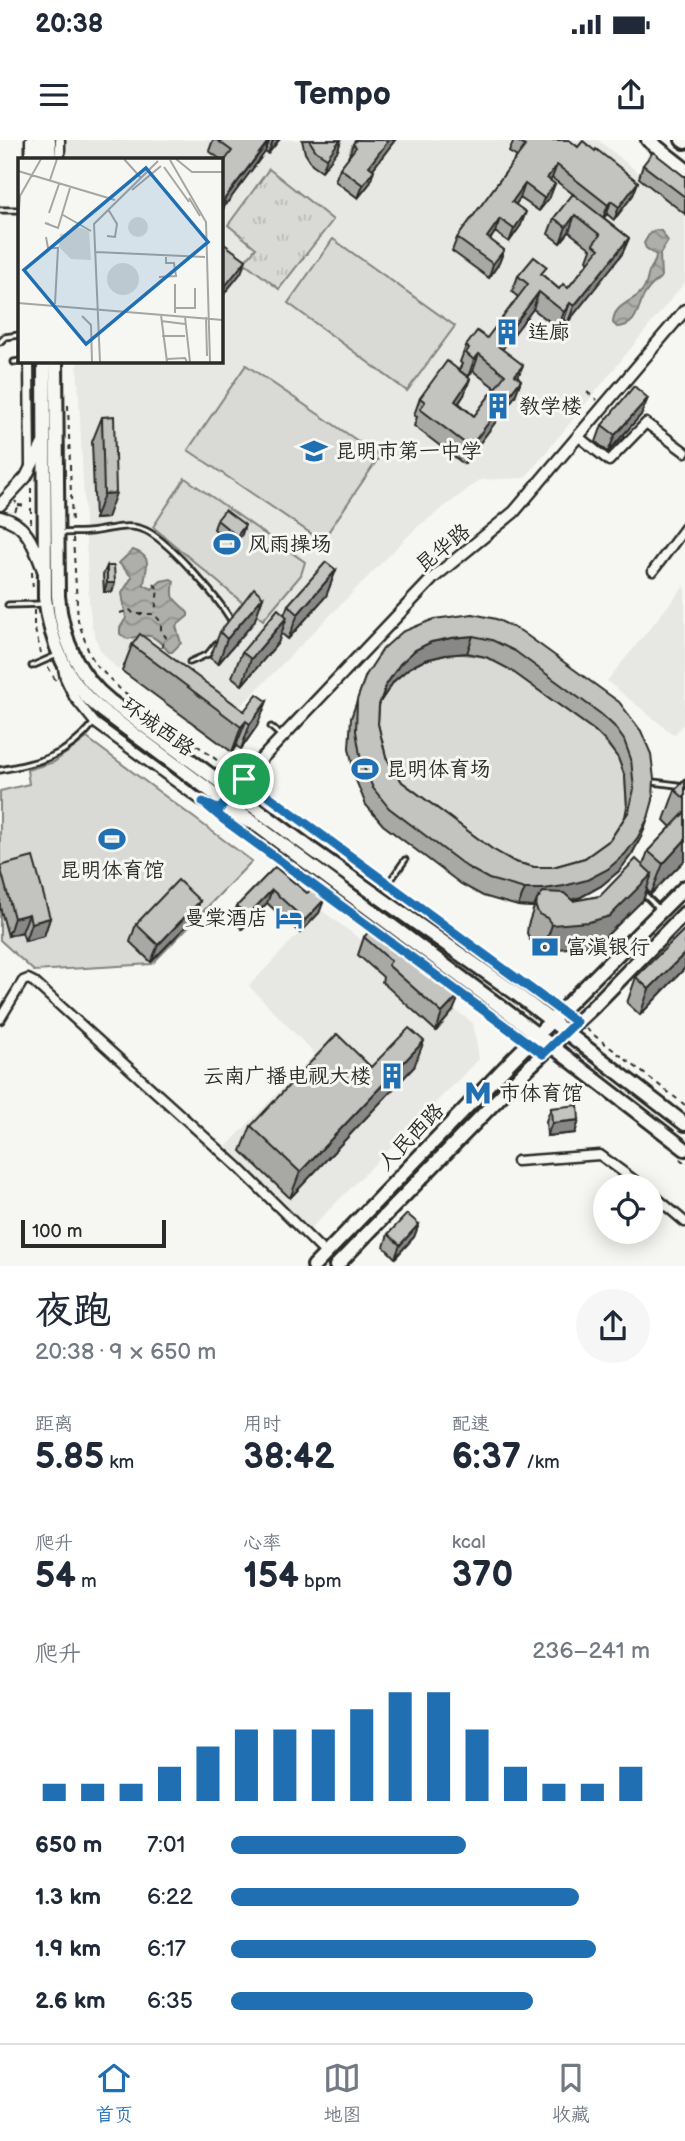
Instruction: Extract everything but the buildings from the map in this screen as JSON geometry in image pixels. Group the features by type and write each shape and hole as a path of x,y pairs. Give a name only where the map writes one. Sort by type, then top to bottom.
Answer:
{"main road":[{"path":"39,140 40,158"},
{"path":"49,140 50,158"},
{"path":"648,140 685,169"},
{"name":"环城西路","path":"44,362 46,604 60,657 76,685 97,706 227,801 533,1039 551,1046 680,1152"},
{"name":"环城西路","path":"56,362 56,533 60,615 72,654 81,670 105,697 227,801 552,1021 685,1124"},
{"name":"人民西路","path":"314,1266 533,1039 685,887"},
{"name":"人民西路","path":"336,1266 685,913"}],"street":[{"path":"30,140 30,158"},
{"path":"60,140 60,158"},
{"name":"昆华路","path":"227,801 244,779 433,578 514,512 685,310"},
{"path":"28,362 30,469"},
{"path":"579,437 610,461 646,423 685,452"},
{"path":"0,505 30,469 46,435"},
{"path":"0,517 15,522 28,535 45,574"},
{"path":"653,571 685,527"},
{"path":"60,657 68,687 95,723 198,799 227,801"},
{"path":"0,1019 23,981 28,979 34,982 238,1167 326,1254"},
{"path":"517,1161 600,1155 626,1174"},
{"path":"663,1204 685,1222"}],"lane":[{"path":"0,210 18,210"},
{"path":"0,342 2,336"},
{"path":"14,362 18,361"},
{"path":"56,533 88,533 127,527 142,529 156,536 224,607 233,624"},
{"path":"8,605 46,604"},
{"path":"190,663 208,654 216,644"},
{"path":"32,666 60,657"},
{"path":"0,770 52,758 83,736 95,723"},
{"path":"271,727 283,738"},
{"path":"653,782 685,786"},
{"path":"388,884 405,860"},
{"path":"642,893 661,911"}],"path":[{"path":"68,400 78,620 89,653 97,666 131,696 215,760 562,1011"},
{"path":"15,500 18,505"},
{"path":"18,505 27,506"},
{"path":"14,514 18,505"},
{"path":"154,584 158,589 155,614"},
{"path":"120,613 130,610 134,614 155,614"},
{"path":"155,614 166,637 161,650"},
{"path":"230,825 377,931"},
{"path":"444,981 533,1039"},
{"path":"576,1022 685,1105"},
{"path":"680,1152 685,1163"}],"shaded area":[{"name":"昆明市第一中学","path":"67,140 598,140 685,210 685,282 525,478 480,480 416,528 231,716 132,649 118,670 100,650 92,627 89,600 77,362 222,362 222,158 68,158"},
{"path":"685,585 685,722 674,735 607,681"},
{"path":"321,910 473,1023 479,1059 309,1230 224,1149 315,1054 249,986"}],"green space":[{"path":"269,169 333,220 279,289 244,262 256,248 228,225"},
{"path":"333,239 455,326 407,391 288,303"},
{"path":"246,365 380,456 322,541 188,450"},
{"name":"风雨操场","path":"185,478 305,562 301,575 263,620 153,527"},
{"path":"456,653 486,657 509,669 599,734 618,758 625,777 625,822 590,869 486,866 409,810 372,748 380,702 394,681 409,668 425,660"},
{"name":"昆明体育馆","path":"87,738 252,861 152,964 34,971 0,940 0,791 29,784 27,770 54,762"}],"water":[{"path":"661,231 668,241 660,254 661,277 647,291 630,323 617,327 613,323 614,316 621,306 642,291 655,262 656,255 646,248 644,243 650,233"},
{"path":"133,550 146,560 144,585 152,589 161,581 171,579 174,581 175,600 188,613 176,626 181,643 172,652 152,636 128,639 120,634 120,628 126,618 122,593 132,577 119,563"}],"place":[{"name":"连廊","path":"507,332"},
{"name":"教学楼","path":"498,406"},
{"name":"昆明市第一中学","path":"314,451"},
{"name":"风雨操场","path":"227,544"},
{"name":"昆明体育场","path":"365,769"},
{"name":"昆明体育馆","path":"112,839"},
{"name":"曼棠酒店","path":"289,918"},
{"name":"富滇银行","path":"545,947"},
{"name":"云南广播电视大楼","path":"392,1076"},
{"name":"市体育馆","path":"478,1093"}],"route":[{"path":"244,779 576,1022 543,1054 203,802 219,810 244,779"}]}
